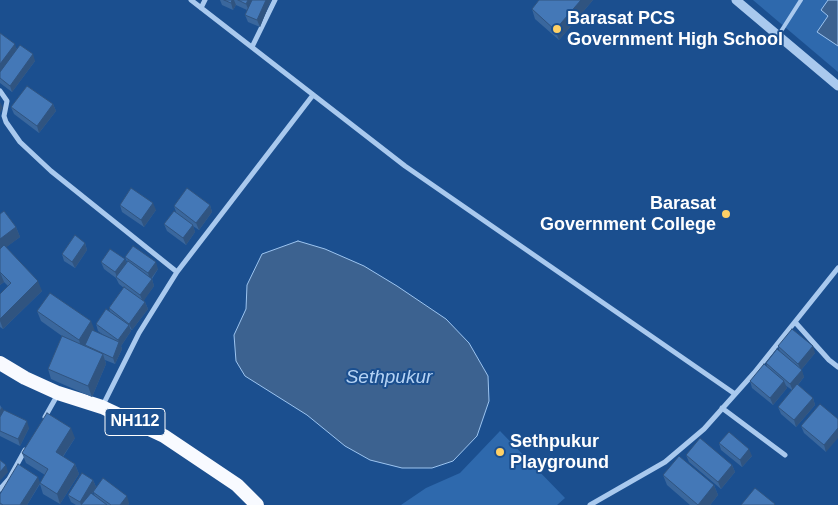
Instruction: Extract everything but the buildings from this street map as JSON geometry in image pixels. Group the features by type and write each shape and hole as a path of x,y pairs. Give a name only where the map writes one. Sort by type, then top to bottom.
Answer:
{"highway":[{"name":"NH112","path":"0,363 25,378 58,393 102,407 164,436 237,485 257,505"}],"street":[{"path":"191,0 452,199 735,394"},
{"path":"201,8 205,0"},
{"path":"252,47 275,0"},
{"path":"736,0 838,86"},
{"path":"0,92 7,101 4,116 6,122 20,142 66,183 177,272"},
{"path":"102,407 139,333 177,272 313,94"},
{"path":"590,505 665,462 704,429 838,268"},
{"path":"795,322 829,360 838,367"},
{"path":"43,419 58,393"},
{"path":"722,408 784,455"},
{"path":"0,490 9,479 29,445"}],"lane":[{"path":"778,36 801,0"}],"shaded area":[{"path":"753,0 838,0 838,72 773,17"},
{"name":"Sethpukur Playground","path":"500,431 565,498 557,505 401,505 426,488 460,473"}],"water":[{"path":"828,0 838,0 838,46 817,32 828,16 821,10"},
{"name":"Sethpukur","path":"298,241 325,249 364,266 446,319 469,343 488,376 489,401 477,436 453,461 432,468 402,468 370,460 345,446 307,415 245,376 236,361 234,335 246,309 247,285 262,254"}],"place":[{"name":"Barasat PCS Government High School","path":"557,29"},
{"name":"Barasat Government College","path":"726,214"},
{"name":"Sethpukur Playground","path":"500,452"}]}
